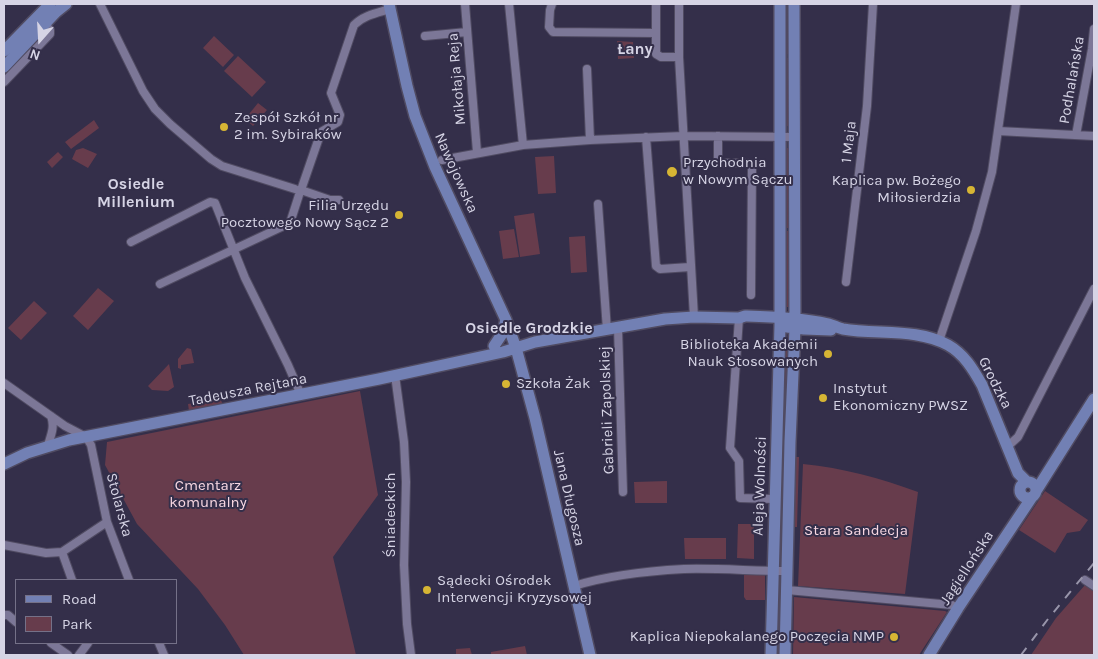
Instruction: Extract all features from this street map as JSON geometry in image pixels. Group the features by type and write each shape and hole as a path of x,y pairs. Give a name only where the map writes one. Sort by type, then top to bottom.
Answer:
{"street":[{"path":"4,67 66,4"},
{"path":"100,4 143,91 170,124 222,166 297,192 290,223 160,284"},
{"name":"Mikołaja Reja","path":"466,4 478,152"},
{"path":"509,4 523,145"},
{"path":"552,4 549,27 553,32 656,32"},
{"path":"656,4 656,54 661,58 679,57"},
{"path":"679,4 679,57 694,316"},
{"name":"Aleja Wolności","path":"771,655 780,322 780,4"},
{"name":"Aleja Wolności","path":"785,655 795,324 794,4"},
{"name":"1 Maja","path":"846,282 867,106 874,4"},
{"path":"939,341 976,231 992,172 1016,4"},
{"path":"45,24 47,5"},
{"path":"4,51 47,5"},
{"path":"339,200 328,200 301,190 321,132 338,122 340,115 332,93 354,25 360,19 390,7"},
{"name":"Nawojowska","path":"390,7 415,116 435,167 506,320 516,348"},
{"path":"4,82 50,34 50,30 45,24 33,21"},
{"name":"Podhalańska","path":"1076,135 1094,29"},
{"path":"425,36 467,32"},
{"path":"587,69 590,140"},
{"path":"998,131 1094,136"},
{"path":"442,160 523,145 590,140 683,136 794,137"},
{"path":"718,136 718,161 721,163 747,163 751,164 752,167 751,295"},
{"path":"646,137 656,266 660,269 690,267"},
{"path":"131,242 210,202 215,203 248,286 301,395"},
{"name":"Gabrieli Zapolskiej","path":"598,204 612,329 623,492"},
{"path":"1008,446 1018,437 1094,289"},
{"name":"Grodzka","path":"516,348 535,342 665,319 694,316 739,318 745,316 828,330 842,328 922,336 939,341 959,353 970,364 982,385 1008,446 1014,476 1029,488"},
{"path":"739,318 730,448 739,461 740,498 774,499"},
{"path":"494,346 502,334 506,320"},
{"name":"Tadeusza Rejtana","path":"415,371 436,360 494,346 516,348"},
{"name":"Tadeusza Rejtana","path":"4,464 27,452 48,445 301,395 516,348"},
{"name":"Jana Długosza","path":"516,348 590,655"},
{"name":"Śniadeckich","path":"394,375 404,442 406,482 404,565 407,624 411,655"},
{"path":"4,383 65,426 86,437"},
{"name":"Jagiellońska","path":"929,655 1029,488 1047,472 1094,399"},
{"path":"48,445 53,432 54,422 51,416"},
{"name":"Stolarska","path":"86,437 90,445 107,522 129,579"},
{"path":"4,545 46,553 62,552 107,522"},
{"path":"62,552 72,579"},
{"path":"574,586 593,580 685,569 787,571"},
{"path":"1084,580 1094,586"},
{"path":"787,590 958,608"},
{"path":"52,644 68,655"},
{"path":"79,655 87,644"}],"green space":[{"path":"784,4 790,4 790,54 783,54"},
{"path":"214,36 234,55 223,67 203,48"},
{"path":"617,41 633,42 634,58 618,59"},
{"path":"238,56 266,82 252,97 224,71"},
{"path":"783,58 790,58 791,126 783,126"},
{"path":"258,103 267,110 253,126 245,119"},
{"path":"94,120 99,128 71,149 65,142"},
{"path":"83,148 97,154 88,168 72,159 76,150"},
{"path":"783,148 790,148 790,228 784,228"},
{"path":"58,152 63,157 52,168 47,162"},
{"path":"554,156 556,193 538,194 535,157"},
{"path":"534,213 540,254 520,257 514,216"},
{"path":"514,229 519,257 503,259 499,231"},
{"path":"783,231 790,231 790,307 784,307"},
{"path":"585,236 587,272 571,273 569,237"},
{"path":"98,288 114,301 88,330 73,316"},
{"path":"34,301 47,313 21,340 8,328"},
{"path":"783,340 790,340 786,438 779,439"},
{"path":"187,348 191,349 194,363 181,365 181,369 178,368 178,359"},
{"path":"169,364 174,387 168,391 152,390 148,386"},
{"name":"Cmentarz komunalny","path":"360,391 378,495 333,557 356,655 244,655 225,625 198,589 137,524 105,465 107,442"},
{"path":"220,399 223,404 189,411 188,404"},
{"path":"782,456 784,458 783,561 776,561"},
{"path":"795,457 799,457 797,527 794,527"},
{"name":"Stara Sandecja","path":"803,464 861,474 918,492 905,594 798,586"},
{"path":"667,481 667,503 635,503 634,482"},
{"path":"1045,491 1088,520 1080,531 1067,533 1055,553 1019,530"},
{"path":"738,524 754,524 754,559 737,558"},
{"path":"684,538 726,538 726,559 685,559"},
{"path":"765,573 765,600 746,600 744,597 744,574"},
{"path":"1085,585 1094,590 1094,655 1031,655 1056,618"},
{"path":"794,597 947,612 919,655 793,655"},
{"path":"525,646 527,655 491,655 491,652"},
{"path":"470,648 472,655 456,655 456,649"}],"railway":[{"path":"1021,655 1094,563"}],"place":[{"name":"Zespół Szkół nr 2 im. Sybiraków","path":"224,127"},
{"name":"Przychodnia w Nowym Sączu","path":"672,172"},
{"name":"Kaplica pw. Bożego Miłosierdzia","path":"971,190"},
{"name":"Filia Urzędu Pocztowego Nowy Sącz 2","path":"399,215"},
{"name":"Biblioteka Akademii Nauk Stosowanych","path":"828,354"},
{"name":"Szkoła Żak","path":"506,384"},
{"name":"Instytut Ekonomiczny PWSZ","path":"823,398"},
{"name":"Sądecki Ośrodek Interwencji Kryzysowej","path":"427,590"},
{"name":"Kaplica Niepokalanego Poczęcia NMP","path":"894,637"}],"district":[{"name":"Łany","path":"635,49"},
{"name":"Osiedle Millenium","path":"136,193"},
{"name":"Osiedle Grodzkie","path":"529,328"}]}
